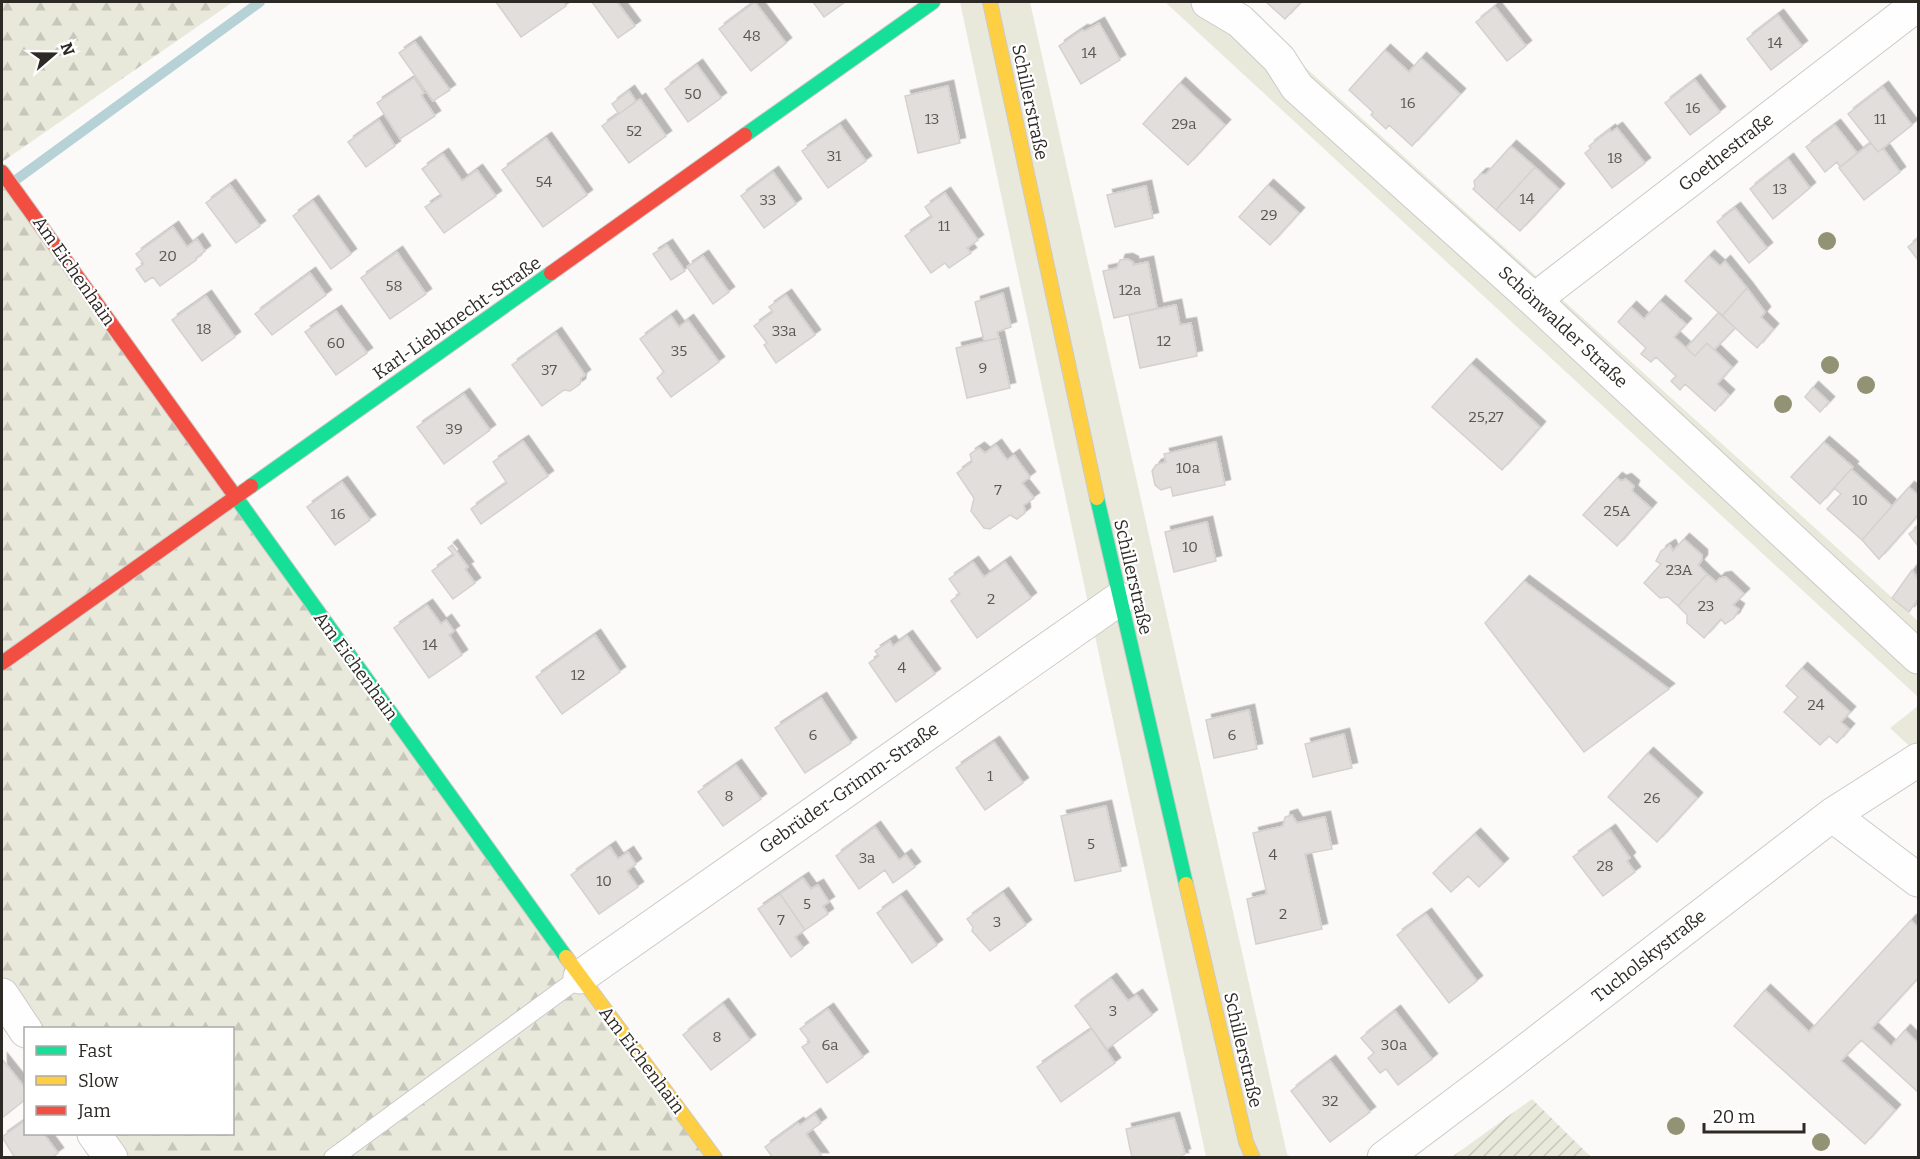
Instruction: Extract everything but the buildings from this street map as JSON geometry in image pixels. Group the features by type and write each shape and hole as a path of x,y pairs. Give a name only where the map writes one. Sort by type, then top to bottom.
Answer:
{"street":[{"name":"Karl-Liebknecht-Straße","path":"2,663 933,2"},
{"name":"Schillerstraße","path":"990,2 1119,599 1246,1142 1253,1158"},
{"name":"Schönwalder Straße","path":"1208,2 1240,21 1279,59 1297,87 1534,300 1918,657"},
{"name":"Goethestraße","path":"1534,300 1918,4"},
{"name":"Am Eichenhain","path":"2,172 580,977 715,1158"},
{"name":"Gebrüder-Grimm-Straße","path":"580,977 1119,599"},
{"name":"Tucholskystraße","path":"1384,1158 1832,815 1918,760"},
{"path":"1832,815 1918,880"},
{"path":"2,995 24,1028"},
{"path":"95,1135 111,1158"}],"lane":[{"path":"333,1158 580,977"}],"green space":[{"path":"2,2 233,2 2,162"},
{"path":"960,2 1030,2 1287,1154 1291,1157 1206,1157"},
{"path":"1165,2 1233,2 1918,621 1918,697"},
{"path":"2,185 715,1157 124,1157 108,1135 234,1135 234,1027 33,1027 2,982"},
{"path":"1918,706 1918,754 1890,728"},
{"path":"1532,1099 1591,1157 1452,1157"}],"waterway":[{"path":"13,182 260,2"}],"traffic: fast":[{"path":"745,135 933,2"},
{"path":"251,486 551,273"},
{"path":"230,489 566,957"},
{"path":"1097,498 1186,884"}],"traffic: slow":[{"path":"990,2 1097,498"},
{"path":"1186,884 1246,1142 1253,1158"},
{"path":"566,957 715,1158"}],"traffic: jam":[{"path":"551,273 745,135"},
{"path":"2,172 230,489"},
{"path":"2,663 251,486"}]}
